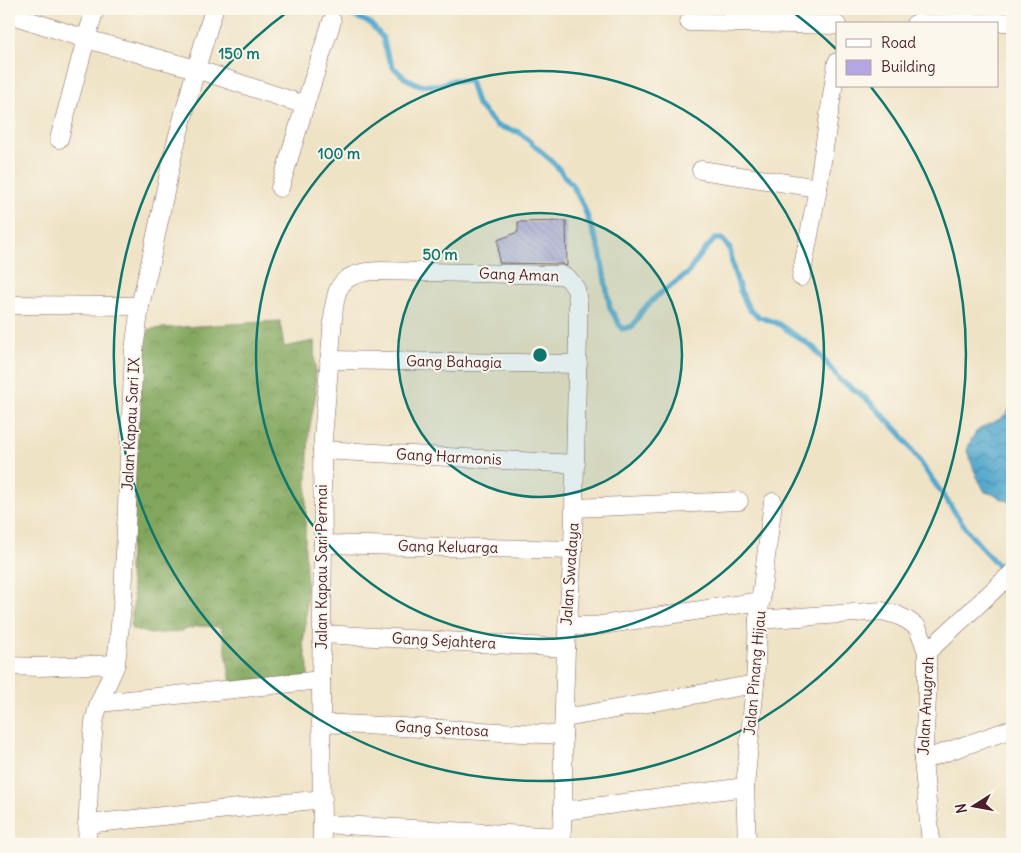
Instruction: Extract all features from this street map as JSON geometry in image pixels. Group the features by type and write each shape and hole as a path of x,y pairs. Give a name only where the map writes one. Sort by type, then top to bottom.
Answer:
{"street":[{"path":"60,139 86,39 96,9"},
{"name":"Jalan Kapau Sari IX","path":"87,844 90,755 94,722 99,703 116,664 123,596 134,350 140,306 173,154 214,9"},
{"path":"9,14 86,39 196,69 305,105"},
{"path":"280,188 332,21"},
{"path":"689,22 836,25"},
{"path":"998,22 1012,22"},
{"path":"801,277 818,188 836,69"},
{"path":"701,170 818,188"},
{"name":"Gang Aman","path":"338,290 347,279 364,272 561,275 568,278 576,289 578,303"},
{"name":"Jalan Kapau Sari Permai","path":"322,844 322,450 334,306 338,290"},
{"name":"Jalan Swadaya","path":"561,841 566,648 575,508 578,303"},
{"path":"9,305 140,306"},
{"name":"Gang Bahagia","path":"329,360 578,364"},
{"name":"Gang Harmonis","path":"322,450 576,464"},
{"path":"575,508 739,501"},
{"name":"Jalan Pinang Hijau","path":"747,844 745,787 755,684 758,620 773,502"},
{"name":"Gang Keluarga","path":"323,544 573,550"},
{"name":"Jalan Anugrah","path":"931,844 923,760 927,698 927,652 1008,578"},
{"path":"567,626 594,626 761,601"},
{"path":"758,620 882,611 897,615 917,627 927,652"},
{"name":"Gang Sejahtera","path":"322,634 566,648"},
{"path":"9,666 39,667 116,664"},
{"path":"99,703 321,680"},
{"name":"Gang Sentosa","path":"321,723 564,726 755,684"},
{"path":"923,760 1012,730"},
{"path":"563,811 745,787"},
{"path":"87,824 323,799"},
{"path":"322,824 561,841"}],"green space":[{"path":"280,321 284,347 314,341 316,393 309,431 305,546 307,587 303,643 308,665 308,677 231,683 223,634 219,627 199,626 176,632 151,634 132,629 130,624 134,601 129,569 143,351 149,329"}],"water":[{"path":"1012,405 1011,502 985,492 967,451 976,432 1002,418"}],"building":[{"path":"566,221 567,266 561,264 499,263 498,240 518,232 518,222"}],"waterway":[{"path":"338,9 370,23 383,38 393,67 405,78 420,85 439,85 453,80 470,81 477,104 497,126 519,132 552,161 572,185 583,205 600,251 610,308 622,329 633,326 642,311 657,296 687,274 715,239 722,239 730,249 733,268 749,309 759,317 777,323 814,348 840,380 867,399 900,433 970,534 1006,575"}]}
